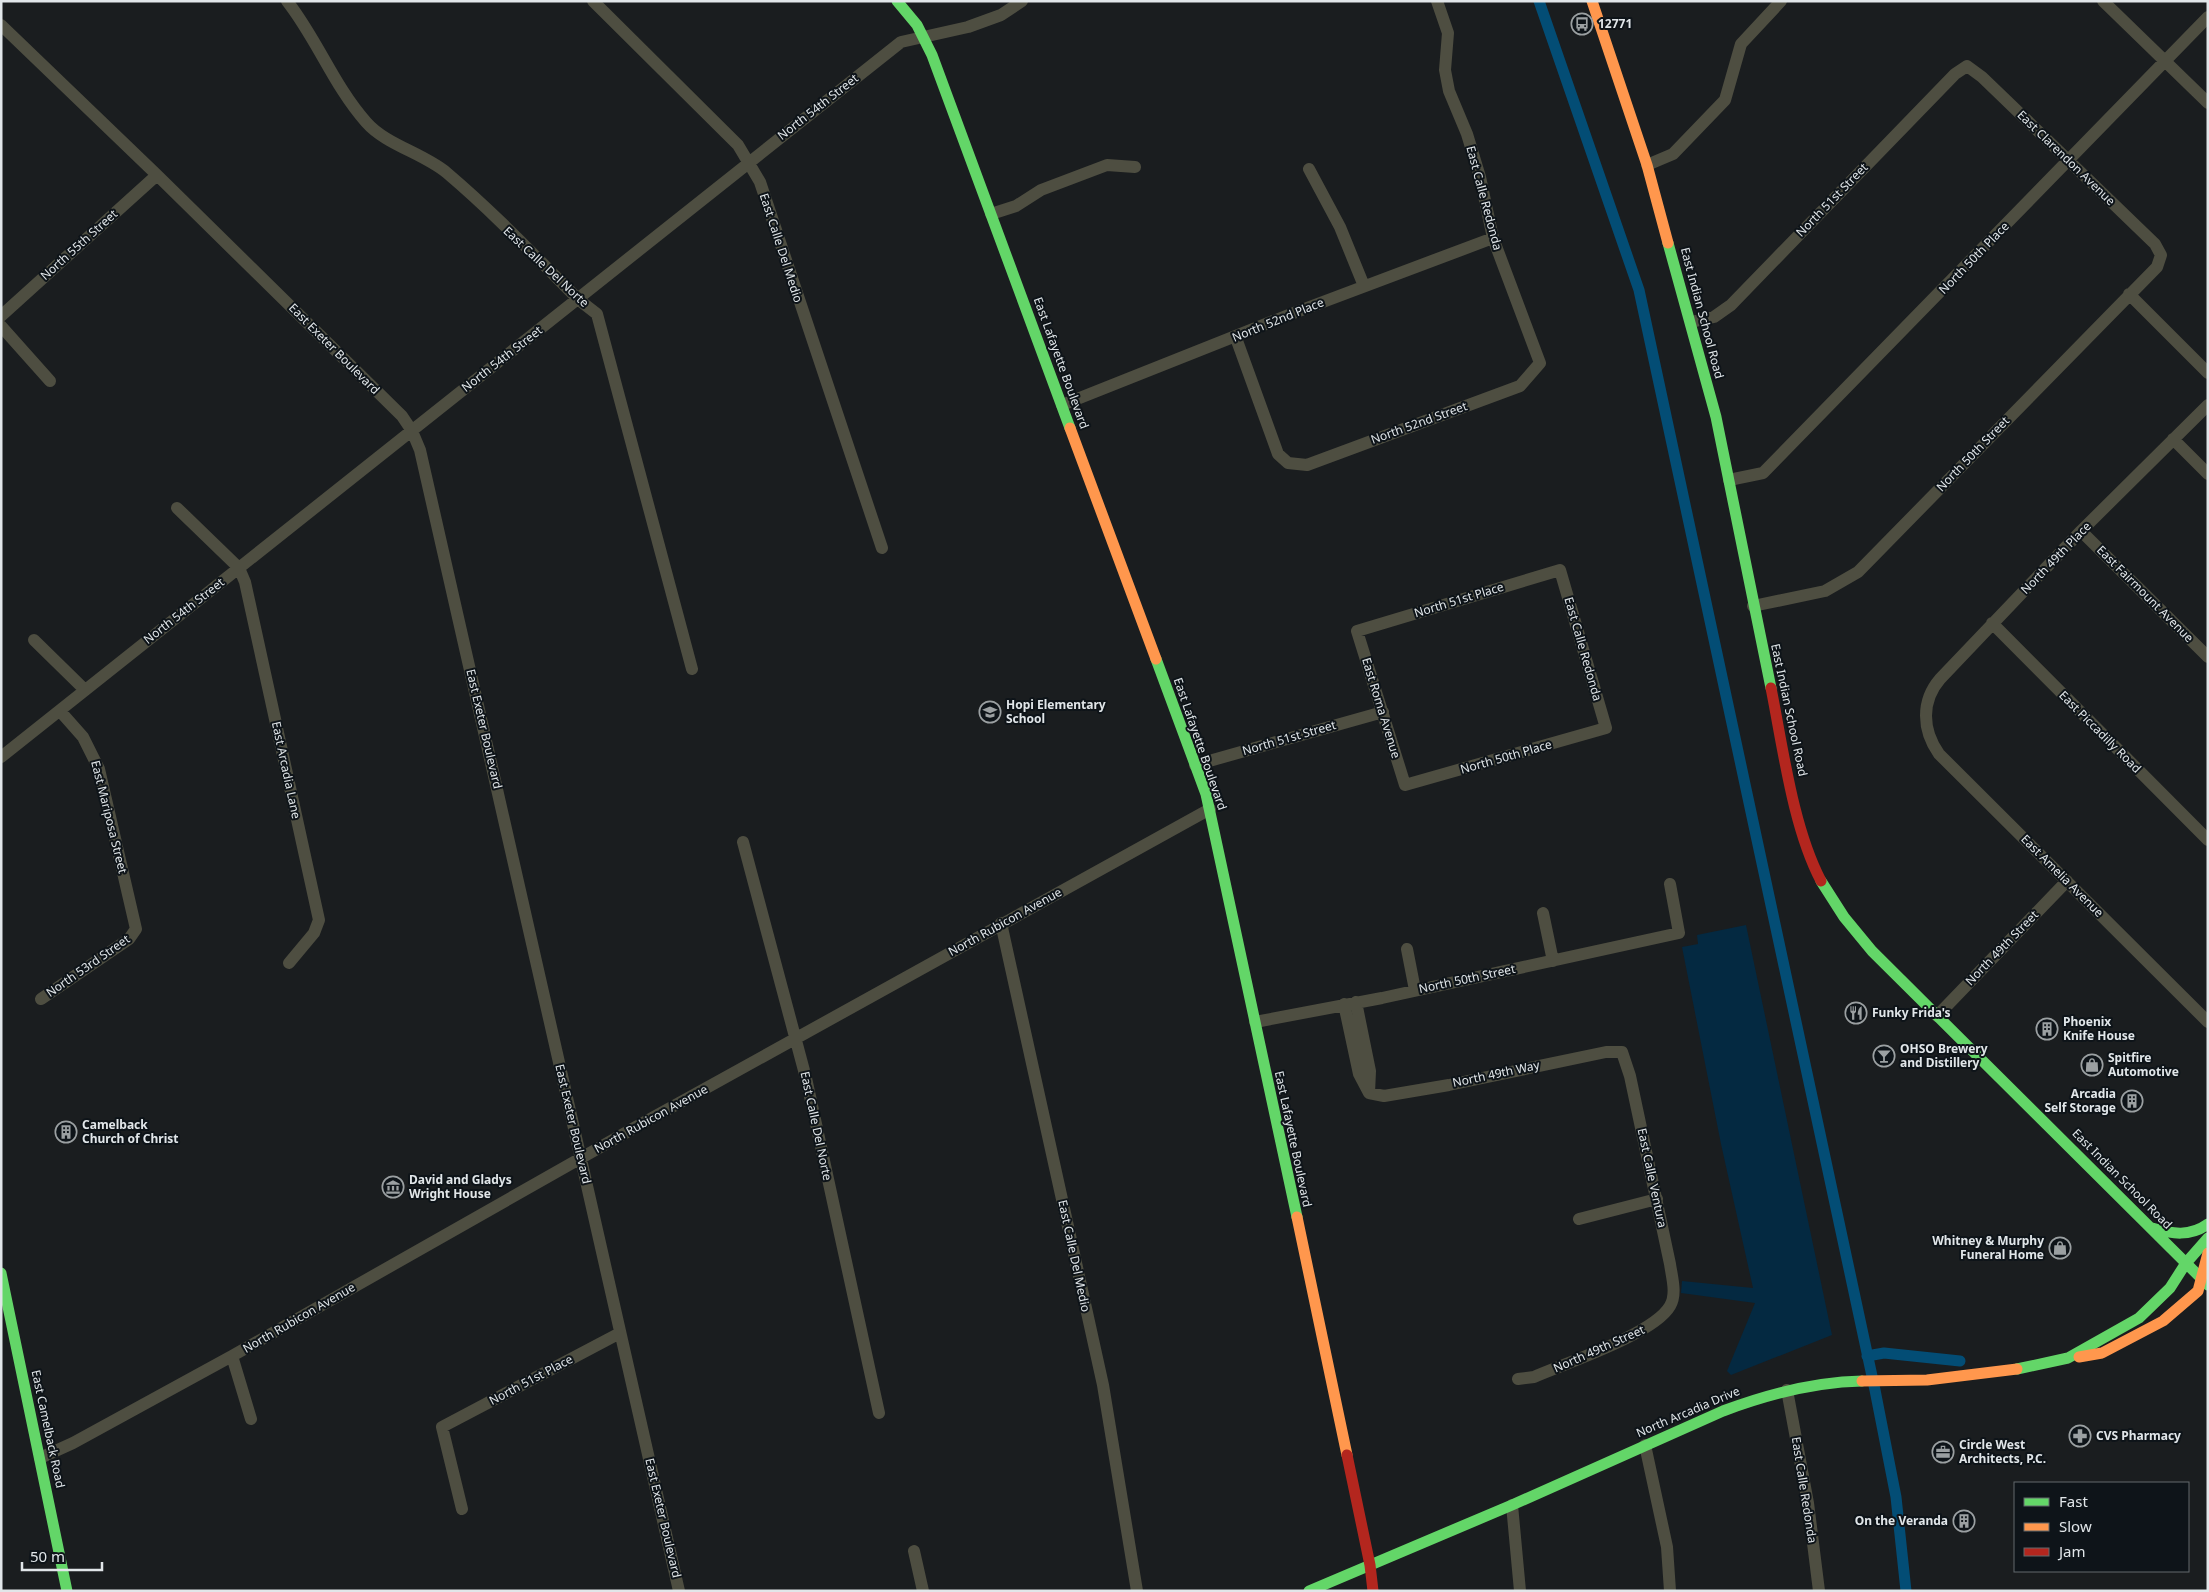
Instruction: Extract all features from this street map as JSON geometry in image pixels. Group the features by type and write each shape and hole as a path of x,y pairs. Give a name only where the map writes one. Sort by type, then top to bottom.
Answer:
{"street":[{"name":"East Calle Del Norte","path":"287,1 312,38 353,107 368,124 379,134 446,172 579,300 597,314 692,669"},
{"name":"East Calle Del Medio","path":"593,1 738,145 760,182 882,548"},
{"name":"East Lafayette Boulevard","path":"897,1 924,36 992,214 1210,809 1370,1564 1373,1591"},
{"name":"North 54th Street","path":"1,757 412,430 579,300 901,42 968,27 1000,15 1022,1"},
{"name":"East Calle Redonda","path":"1437,1 1448,33 1445,70 1449,91 1480,177 1494,238 1540,363"},
{"name":"East Indian School Road","path":"1592,1 1646,165 1716,417 1753,606 1800,825 1820,878 1840,911 1862,940 2204,1281"},
{"path":"1646,165 1673,154 1725,100 1741,44 1781,1"},
{"path":"2103,1 2208,103"},
{"name":"North 50th Place","path":"1729,480 1763,473 2208,17"},
{"name":"East Exeter Boulevard","path":"1,25 157,175 402,416 412,430 424,469 679,1591"},
{"name":"East Clarendon Avenue","path":"1967,66 1982,77 2069,160 2155,244 2161,254"},
{"name":"North 51st Street","path":"1691,322 1714,317 1731,305 1955,74 1967,66"},
{"path":"992,214 1016,206 1041,190 1107,165 1135,167"},
{"path":"1309,169 1340,227 1364,286"},
{"name":"North 55th Street","path":"1,316 157,175"},
{"name":"North 52nd Place","path":"1062,405 1364,286 1494,238"},
{"name":"North 50th Street","path":"1753,606 1825,591 1858,572 2157,266 2161,254"},
{"path":"2129,294 2208,373"},
{"path":"1,326 50,381"},
{"name":"North 52nd Street","path":"1236,338 1278,454 1288,463 1307,464 1520,386 1540,363"},
{"name":"North 49th Place","path":"1926,723 1927,705 1934,686 1992,623 2208,405"},
{"path":"2173,439 2208,474"},
{"path":"177,508 239,568"},
{"name":"East Fairmount Avenue","path":"2082,531 2208,657"},
{"name":"East Arcadia Lane","path":"239,568 244,582 319,920 314,933 289,963"},
{"name":"East Calle Redonda","path":"1560,570 1606,728"},
{"name":"North 51st Place","path":"1357,631 1560,570"},
{"name":"East Piccadilly Road","path":"1992,623 2208,840"},
{"name":"East Roma Avenue","path":"1357,631 1405,785"},
{"path":"34,640 85,690"},
{"name":"East Mariposa Street","path":"60,711 82,736 99,769 136,925 135,933"},
{"name":"North 51st Street","path":"1195,765 1383,712"},
{"name":"East Amelia Avenue","path":"1926,723 1933,746 1939,754 2208,1022"},
{"name":"North 50th Place","path":"1405,785 1606,728"},
{"name":"North Rubicon Avenue","path":"40,1458 74,1443 232,1356 1001,923 1210,809"},
{"name":"East Calle Del Norte","path":"743,842 797,1039 879,1413"},
{"name":"North 49th Street","path":"1937,1016 2067,881"},
{"name":"North 50th Street","path":"1255,1022 1415,990 1679,933 1670,884"},
{"path":"1543,913 1553,961"},
{"name":"East Calle Del Medio","path":"1001,923 1102,1385 1137,1591"},
{"name":"North 53rd Street","path":"41,999 135,933"},
{"path":"1407,949 1415,990"},
{"name":"North 49th Way","path":"1350,1003 1358,1044 1359,1074 1369,1093 1384,1096 1606,1052 1622,1052"},
{"name":"East Calle Ventura","path":"1622,1052 1630,1076 1657,1198 1674,1290 1671,1305"},
{"path":"1579,1219 1657,1198"},
{"path":"2151,1228 2183,1234 2199,1230 2208,1224"},
{"name":"North Arcadia Drive","path":"1309,1591 1512,1505 1723,1411 1788,1390 1861,1380 1971,1376 2068,1358 2139,1318 2170,1288 2186,1263 2208,1238"},
{"path":"2068,1358 2102,1353 2136,1334 2165,1307 2189,1279 2204,1281 2208,1253"},
{"name":"East Camelback Road","path":"1,1273 68,1591"},
{"name":"North 49th Street","path":"1518,1378 1534,1377 1641,1332 1661,1318 1671,1305"},
{"name":"North 51st Place","path":"462,1509 442,1427 620,1333"},
{"path":"232,1356 251,1418"},
{"name":"East Calle Redonda","path":"1788,1390 1808,1502 1819,1591"},
{"path":"1645,1445 1667,1547 1670,1591"},
{"path":"1512,1505 1520,1591"},
{"path":"914,1551 923,1591"}],"shaded area":[{"path":"1746,925 1832,1335 1731,1375 1727,1371 1755,1303 1681,1293 1682,1281 1753,1288 1721,1144 1682,947 1698,944 1697,935"}],"waterway":[{"path":"1539,1 1639,290 1875,1390 1896,1497 1906,1591"},
{"path":"1867,1356 1884,1353 1960,1361"}],"traffic: fast":[{"path":"897,1 917,25 932,55 1070,428"},
{"path":"1668,243 1716,417 1771,688"},
{"path":"1156,659 1206,794 1297,1217"},
{"path":"1821,881 1844,917 1872,951 2208,1285"},
{"path":"2152,1228 2167,1232 2188,1233 2208,1224"},
{"path":"2017,1369 2068,1358 2139,1318 2170,1288 2186,1263 2208,1238"},
{"path":"1,1273 67,1591"},
{"path":"1309,1591 1512,1505 1723,1411 1757,1399 1809,1386 1862,1381"}],"traffic: slow":[{"path":"1592,1 1647,165 1668,243"},
{"path":"1070,428 1156,659"},
{"path":"1297,1217 1347,1455"},
{"path":"2079,1357 2102,1353 2163,1321 2198,1291 2208,1253"},
{"path":"1862,1381 1927,1380 2017,1369"}],"traffic: jam":[{"path":"1771,688 1796,812 1811,860 1821,881"},
{"path":"1347,1455 1370,1565 1373,1591"}],"place":[{"name":"12771","path":"1582,24"},
{"name":"Hopi Elementary School","path":"990,712"},
{"name":"Funky Frida's","path":"1856,1013"},
{"name":"Phoenix Knife House","path":"2047,1029"},
{"name":"OHSO Brewery and Distillery","path":"1884,1056"},
{"name":"Spitfire Automotive","path":"2092,1065"},
{"name":"Arcadia Self Storage","path":"2132,1101"},
{"name":"Camelback Church of Christ","path":"66,1132"},
{"name":"David and Gladys Wright House","path":"393,1187"},
{"name":"Whitney & Murphy Funeral Home","path":"2060,1248"},
{"name":"CVS Pharmacy","path":"2080,1436"},
{"name":"Circle West Architects, P.C.","path":"1943,1452"},
{"name":"On the Veranda","path":"1964,1521"}]}
